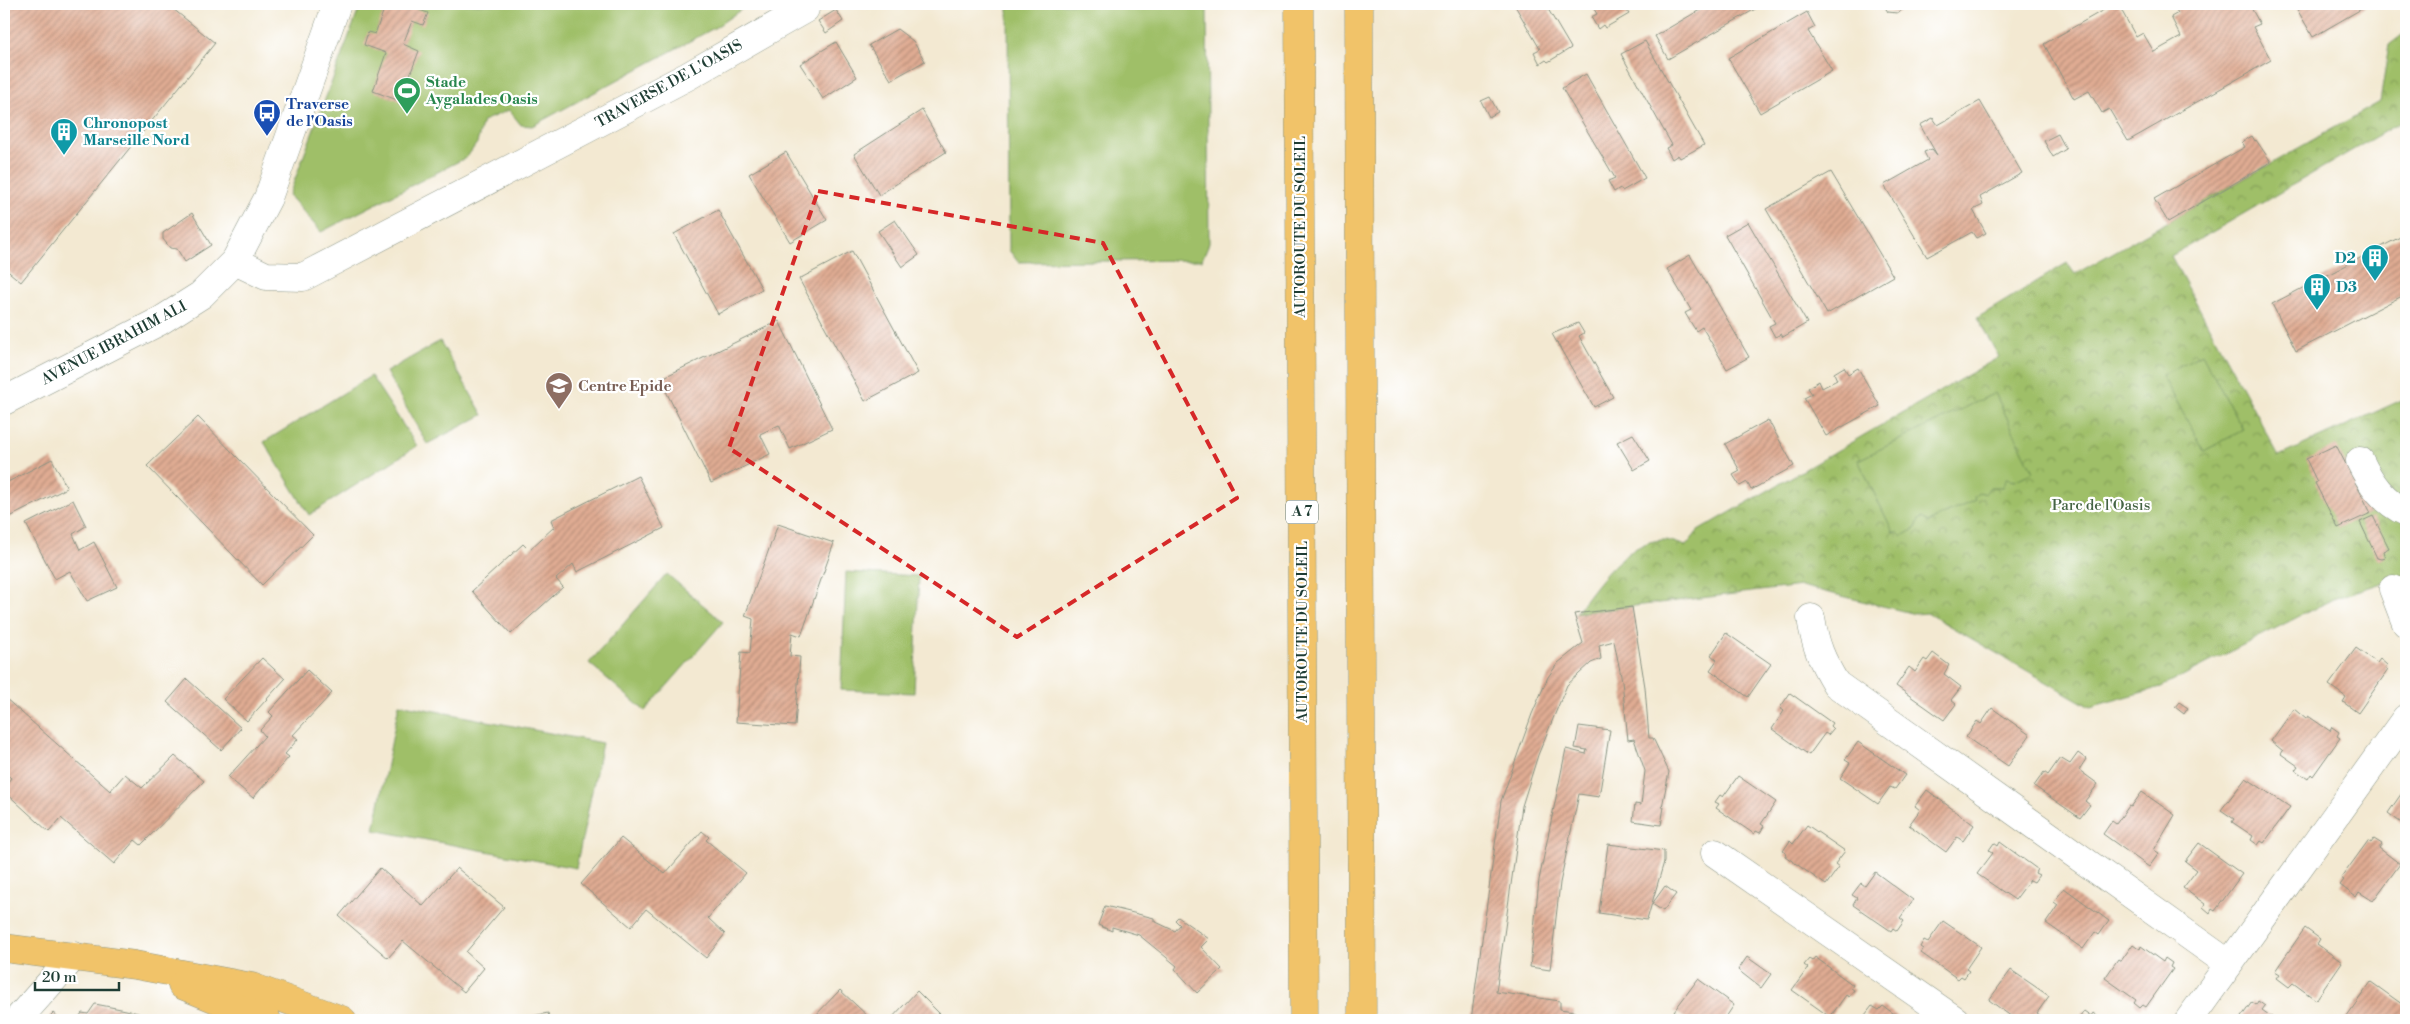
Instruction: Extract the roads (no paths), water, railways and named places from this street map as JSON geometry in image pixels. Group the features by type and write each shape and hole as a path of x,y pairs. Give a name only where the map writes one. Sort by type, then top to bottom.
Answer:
{"main road":[{"name":"AUTOROUTE DU SOLEIL","path":"1299,4 1304,1020"},
{"path":"1359,4 1362,1020"},
{"path":"4,948 134,965 252,987 342,1020"},
{"path":"134,965 267,1020"}],"street":[{"name":"AVENUE IBRAHIM ALI","path":"4,402 160,321 201,295 235,261 268,198 337,4"},
{"name":"TRAVERSE DE L'OASIS","path":"235,261 266,276 303,277 688,76 805,9"},
{"path":"2360,461 2368,478 2378,491 2406,512"},
{"path":"2393,589 2406,623"},
{"path":"1811,618 1815,642 1823,662 1836,684 2229,964"},
{"path":"2189,1020 2406,718"},
{"path":"1715,853 1955,1020"},
{"path":"17,1020 74,956"}],"place":[{"name":"Stade Aygalades Oasis","path":"407,115"},
{"name":"Traverse de l'Oasis","path":"267,137"},
{"name":"Chronopost Marseille Nord","path":"64,156"},
{"name":"D2","path":"2375,282"},
{"name":"D3","path":"2317,311"},
{"name":"Centre Epide","path":"559,410"}],"park label":[{"name":"Parc de l'Oasis","path":"2101,505"}]}
